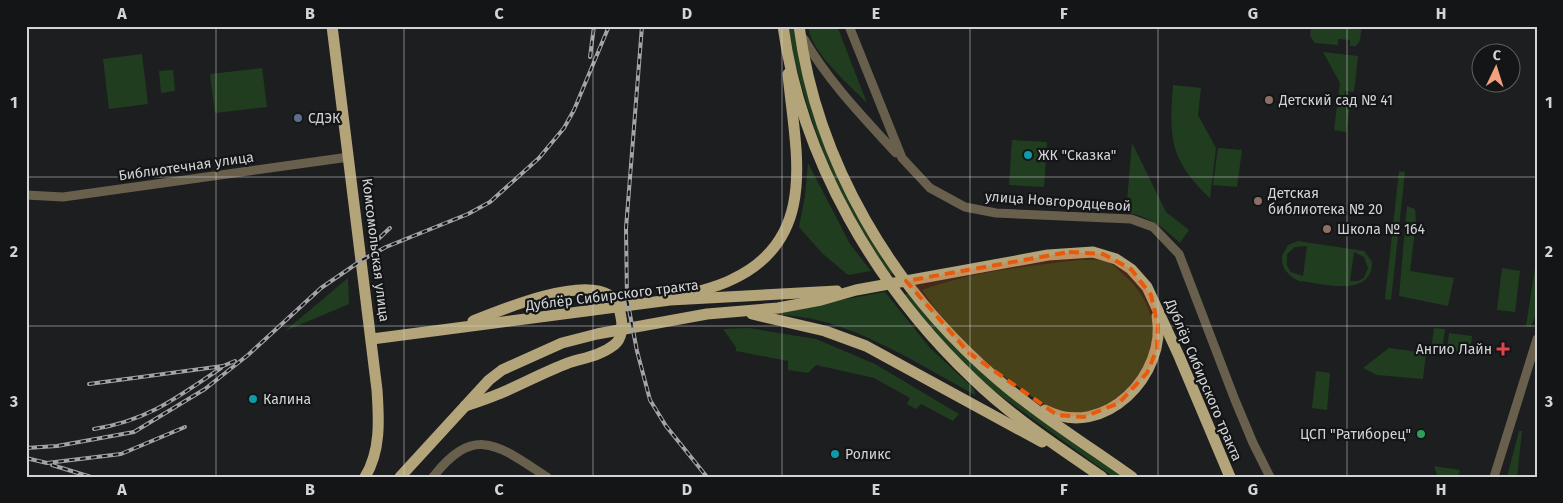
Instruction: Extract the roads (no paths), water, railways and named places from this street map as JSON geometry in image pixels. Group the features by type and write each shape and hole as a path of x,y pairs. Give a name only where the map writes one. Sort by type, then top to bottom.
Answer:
{"main road":[{"name":"Комсомольская улица","path":"332,26 372,339 378,413 375,454 366,477"},
{"path":"784,29 799,94 821,158 842,205 866,247 904,306 930,337 974,380 1009,410 1100,475"},
{"path":"670,300 718,286 746,271 777,246 791,219 797,195 797,159 784,29"},
{"name":"Дублёр Сибирского тракта","path":"799,29 824,131 856,202 879,244 927,309 998,379 1132,477"},
{"name":"Дублёр Сибирского тракта","path":"464,406 488,380 502,370 562,343 597,334 707,314 804,304 856,290 952,272 1069,252 1093,252 1116,259 1131,269 1151,295 1230,477"},
{"path":"400,477 464,406 506,391 567,363 596,355 614,345 622,332 622,324 616,301 610,295 589,290 578,290 524,303 462,326"},
{"name":"Дублёр Сибирского тракта","path":"372,339 462,326 575,314 670,300 856,290"},
{"name":"Дублёр Сибирского тракта","path":"970,353 1050,412 1075,417 1098,414 1129,394 1148,373 1154,360 1159,334 1151,295"},
{"name":"Дублёр Сибирского тракта","path":"741,312 840,335 886,355 1100,475"},
{"path":"360,477 375,454"}],"street":[{"name":"улица Новгородцевой","path":"849,26 883,115 902,158 930,188 965,206 1015,215 1118,217 1144,222 1162,233 1179,254 1235,400 1270,477"},
{"path":"799,29 813,54 867,121 902,158"},
{"path":"867,121 878,124 883,115"},
{"name":"Библиотечная улица","path":"26,195 63,196 349,157"},
{"path":"1494,477 1537,339"},
{"path":"433,477 456,451 481,445 494,446 546,477"}],"railway":[{"path":"590,57 594,26"},
{"path":"26,448 57,446 134,432 205,389 248,355 321,288 362,260 386,247 468,214 490,202 539,158 564,128 574,110 609,26"},
{"path":"642,26 626,228 627,299 637,351 650,400 666,426 707,477"},
{"path":"373,244 390,228"},
{"path":"89,384 223,366 235,361"},
{"path":"94,429 146,414 176,398 221,368"},
{"path":"26,458 47,463 121,454 185,427"},
{"path":"52,465 91,477"}],"place":[{"name":"Детский сад № 41","path":"1269,100"},
{"name":"СДЭК","path":"298,118"},
{"name":"ЖК \"Сказка\"","path":"1028,155"},
{"name":"Детская библиотека № 20","path":"1258,201"},
{"name":"Школа № 164","path":"1327,229"},
{"name":"Ангио Лайн","path":"1503,349"},
{"name":"Калина","path":"253,399"},
{"name":"ЦСП \"Ратиборец\"","path":"1421,434"},
{"name":"Роликс","path":"835,454"}]}
